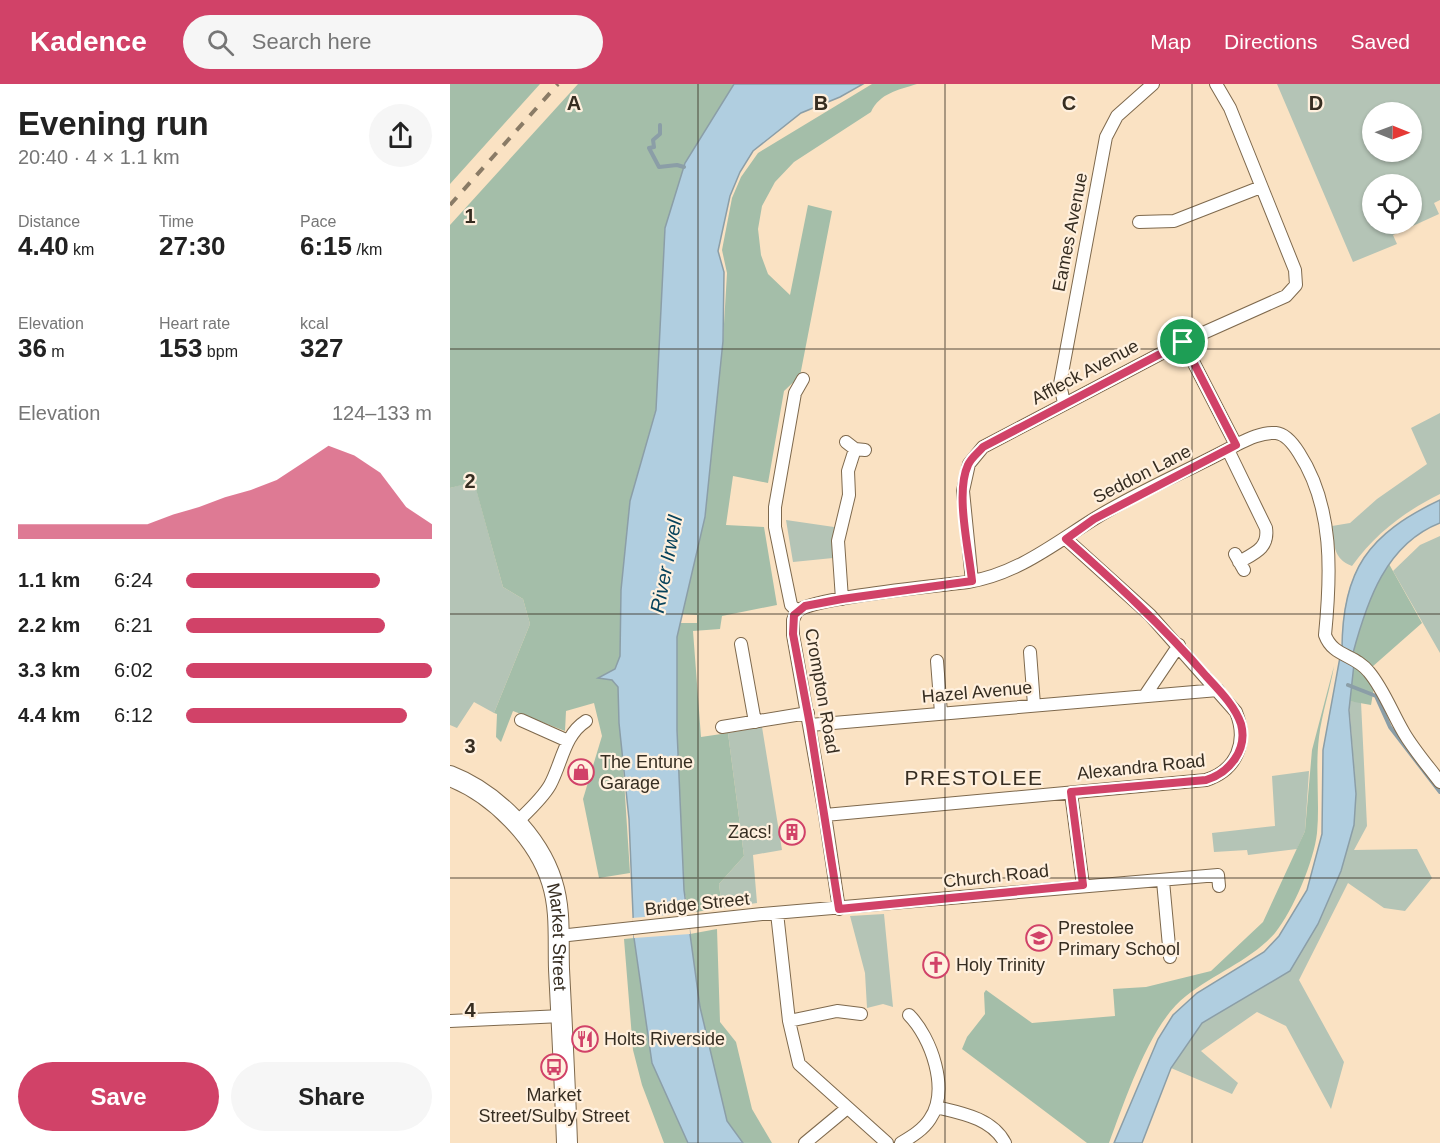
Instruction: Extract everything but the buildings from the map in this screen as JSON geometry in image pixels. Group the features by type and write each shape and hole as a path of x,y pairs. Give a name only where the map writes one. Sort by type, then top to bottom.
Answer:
{"main road":[{"name":"Market Street","path":"450,776 480,792 516,823 529,838 549,874 556,897 559,936 567,1143"}],"street":[{"name":"Eames Avenue","path":"1064,403 1060,384 1106,137 1117,116 1153,84"},
{"name":"Affleck Avenue","path":"972,581 963,491 969,464 983,447 1183,342 1286,296 1296,285 1295,270 1230,108 1216,84"},
{"path":"1147,218 1174,221 1261,187"},
{"path":"1183,342 1232,447 1268,535 1261,550 1239,562"},
{"name":"Crompton Road","path":"803,379 795,393 775,507 776,527 791,605 797,611 793,620 793,634 839,909"},
{"name":"Seddon Lane","path":"797,611 805,606 842,599 972,581 1014,569 1066,539 1094,519 1232,447 1251,438 1274,433 1293,443 1314,480 1326,534 1330,569 1324,635 1335,652 1353,658 1373,678 1405,735 1440,782"},
{"path":"842,599 838,541 849,495 848,471 855,447"},
{"name":"Alexandra Road","path":"825,815 1206,780 1218,776 1229,767 1238,754 1241,726 1236,712 1150,615 1066,539"},
{"path":"741,644 755,722"},
{"path":"1146,694 1179,645"},
{"path":"1030,652 1034,705"},
{"path":"937,661 941,713"},
{"name":"Hazel Avenue","path":"722,727 755,722 941,713 1146,694 1218,690"},
{"path":"520,720 568,741"},
{"path":"516,823 549,787 568,741 576,727 586,721"},
{"path":"1071,792 1083,885"},
{"name":"Church Road","path":"839,909 1083,885 1163,881 1218,875 1219,886"},
{"path":"1163,881 1174,937 1170,957"},
{"name":"Bridge Street","path":"559,936 709,922 777,913 839,909"},
{"path":"777,913 789,1021 799,1065 887,1143"},
{"path":"789,1021 837,1011 846,1018 861,1014"},
{"path":"901,1143 918,1132 930,1120 936,1107 938,1093 924,1021 909,1015"},
{"path":"450,1022 562,1016"},
{"path":"936,1107 989,1125 997,1130 1005,1143"},
{"path":"805,1143 846,1109"}],"green space":[{"path":"450,84 540,84 450,184"},
{"path":"578,84 734,84 685,163 656,409 630,501 621,590 620,656 615,669 599,678 612,680 618,687 630,873 599,878 583,799 602,736 594,703 566,711 565,731 513,711 501,742 496,737 497,714 494,713 530,624 523,599 503,587 474,482 450,488 450,225"},
{"path":"872,84 917,84 884,96 871,112 794,162 775,182 762,206 758,229 761,255 768,274 790,295 808,205 832,211 800,376 784,391 768,483 733,476 726,525 764,527 777,605 722,616 720,629 693,631 701,737 728,733 744,856 719,884 722,908 689,913 684,890 677,730 677,637 680,623 697,623 697,615 682,614 705,517 723,341 727,273 722,250 732,198 741,177 758,153"},
{"path":"1277,84 1440,84 1440,200 1434,203 1439,214 1422,222 1422,174 1362,174 1362,234 1395,234 1393,235 1397,244 1353,262"},
{"path":"1440,413 1440,494 1414,508 1381,533 1352,566 1346,563 1336,550 1332,526 1350,523 1377,499 1427,464 1411,428"},
{"path":"474,481 503,587 523,599 530,624 494,713 474,702 457,728 450,725 450,488"},
{"path":"786,520 834,527 833,558 793,562"},
{"path":"1440,536 1440,653 1393,571 1420,545"},
{"path":"1389,564 1422,623 1372,667 1363,658 1353,653 1371,595"},
{"path":"1354,664 1374,688 1371,705 1349,701"},
{"path":"1334,666 1319,737 1318,821 1315,844 1307,871 1289,912 1282,924 1265,943 1197,988 1173,1008 1161,1024 1140,1064 1109,1143 1087,1143 962,1049 967,1037 985,1014 984,993 986,990 1032,1023 1115,1016 1113,989 1146,987 1211,971 1263,922 1305,831 1312,750"},
{"path":"1349,701 1361,702 1367,826 1354,850 1417,849 1432,878 1405,911 1384,908 1348,883 1299,980 1344,1062 1331,1109 1286,1026 1257,1012 1201,1051 1238,1083 1232,1094 1171,1068 1202,1023 1290,971 1356,794"},
{"path":"762,727 782,850 753,855 757,903 722,908 719,884 744,856 728,733"},
{"path":"1309,771 1305,831 1297,849 1248,855 1247,850 1214,852 1212,833 1275,826 1272,776"},
{"path":"884,914 893,1007 883,1004 867,1008 865,973 850,916"},
{"path":"717,929 720,1022 736,1042 752,1109 772,1143 743,1143 727,1121 700,1007 690,934"},
{"path":"634,938 652,1063 688,1143 664,1143 642,1085 633,1050 624,939"}],"water":[{"name":"River Irwell","path":"734,84 863,84 840,97 801,113 753,151 740,172 730,196 718,251 724,272 723,341 705,517 677,637 677,730 684,890 700,1007 727,1121 743,1143 688,1143 652,1063 634,938 629,819 619,723 618,687 612,680 598,678 615,669 620,656 621,590 630,501 656,410 665,228 685,163"},
{"path":"1440,500 1440,523 1421,532 1392,560 1372,595 1353,653 1342,650 1347,598 1354,576 1364,558 1377,541 1394,527"},
{"path":"1340,657 1354,664 1349,710 1356,794 1354,825 1341,871 1318,924 1290,971 1202,1023 1171,1068 1142,1143 1114,1143 1158,1039 1173,1015 1197,993 1264,952 1279,936 1307,890 1322,834 1323,750"}],"pier":[{"path":"689,913 690,934 634,938 632,918"}],"waterway":[{"path":"660,125 660,134 653,140 654,147 649,148 659,167 677,165 684,167"},
{"path":"1348,685 1376,696 1390,727 1440,792"}],"railway":[{"path":"450,205 558,84"}],"place":[{"name":"The Entune Garage","path":"581,772"},
{"name":"Zacs!","path":"792,832"},
{"name":"Prestolee Primary School","path":"1039,938"},
{"name":"Holy Trinity","path":"936,965"},
{"name":"Holts Riverside","path":"585,1039"},
{"name":"Market Street/Sulby Street","path":"554,1067"}],"district":[{"name":"PRESTOLEE","path":"974,778"}],"route":[{"path":"1183,342 1236,445 1094,519 1066,539 1150,615 1236,712 1241,726 1238,754 1229,767 1218,776 1206,780 1071,792 1083,885 839,909 793,634 794,615 805,606 972,581 963,491 964,478 975,456 983,447 1183,342"}]}
